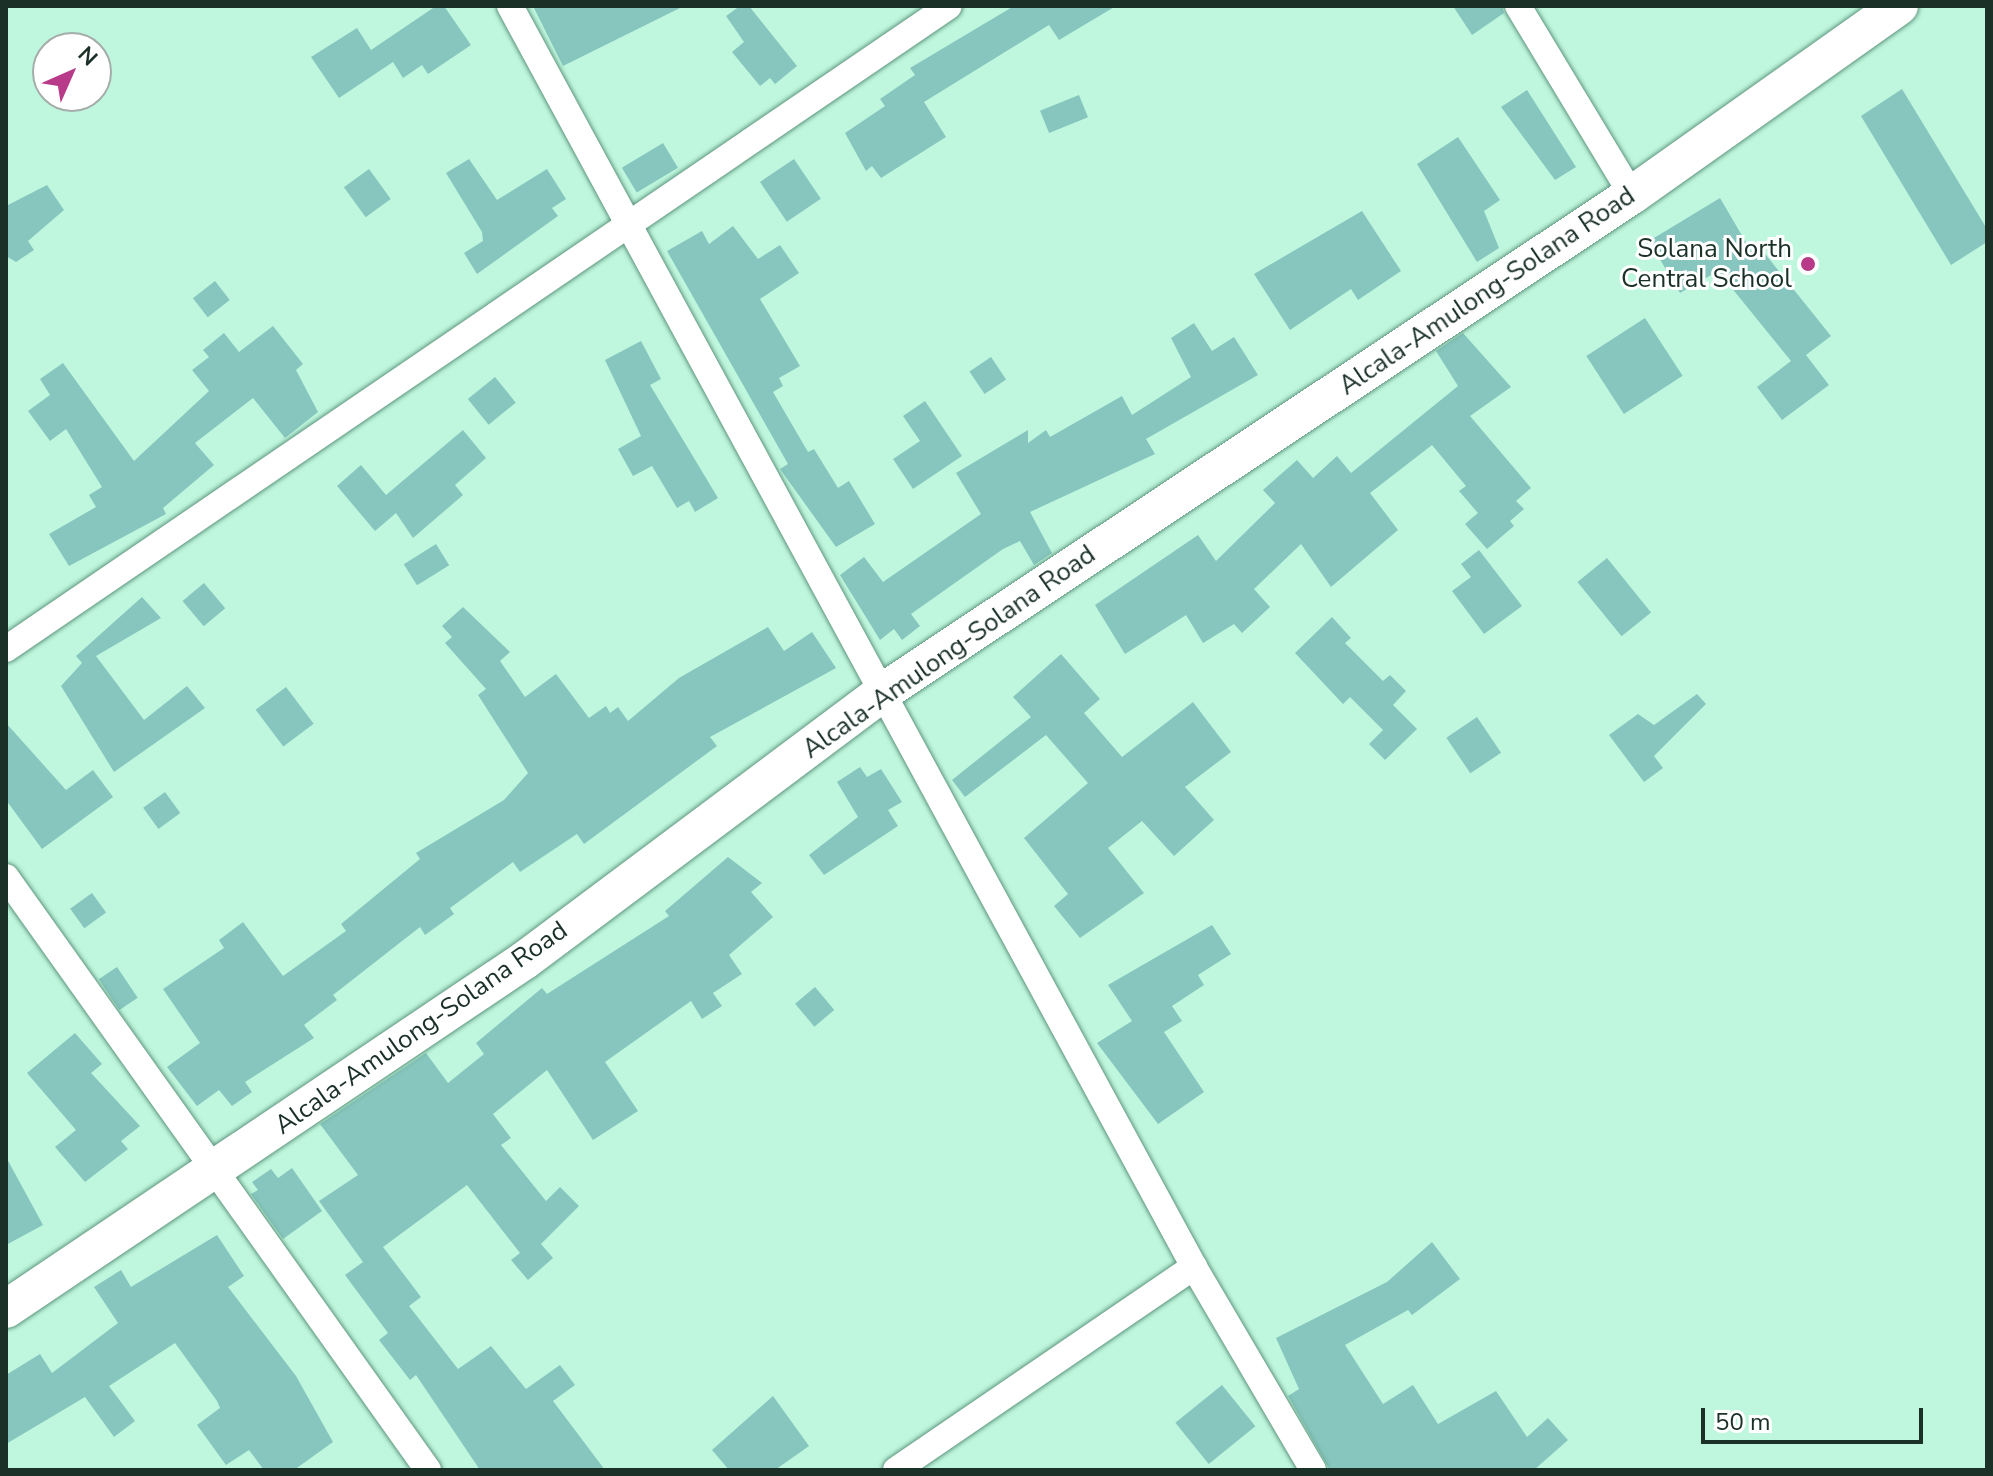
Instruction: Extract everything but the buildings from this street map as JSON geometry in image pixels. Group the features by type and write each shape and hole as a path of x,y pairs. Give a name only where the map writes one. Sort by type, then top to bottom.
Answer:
{"main road":[{"name":"Alcala-Amulong-Solana Road","path":"6,1309 525,960 883,692 1632,195 1899,6"}],"street":[{"path":"510,6 633,224 1194,1267 1313,1470"},
{"path":"6,649 949,6"},
{"path":"1518,6 1632,195"},
{"path":"6,877 211,1173 428,1470"},
{"path":"896,1470 1194,1267"}],"place":[{"name":"Solana North Central School","path":"1808,264"}]}
